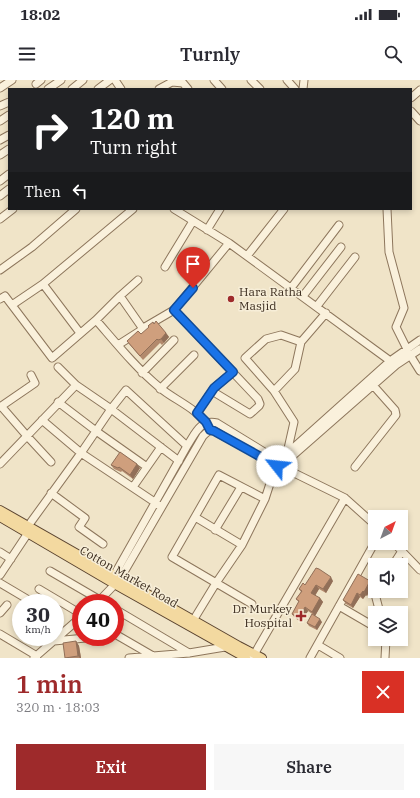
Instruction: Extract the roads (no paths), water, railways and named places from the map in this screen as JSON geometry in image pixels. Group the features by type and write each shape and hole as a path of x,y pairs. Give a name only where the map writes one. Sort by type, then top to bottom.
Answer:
{"main road":[{"name":"Cotton Market Road","path":"1,513 114,582 191,624 239,646 253,656 262,658"},
{"name":"Cotton Market Road","path":"191,624 225,647 246,658"}],"street":[{"path":"0,88 12,80"},
{"path":"49,88 61,80"},
{"path":"73,88 83,80"},
{"path":"99,88 110,80"},
{"path":"214,80 221,88"},
{"path":"251,80 259,88"},
{"path":"287,80 295,88"},
{"path":"160,88 171,81 184,85"},
{"path":"412,97 420,90"},
{"path":"412,112 420,121"},
{"path":"0,181 8,175"},
{"path":"0,196 8,190"},
{"path":"0,219 13,210"},
{"path":"0,270 32,246 75,210"},
{"path":"12,305 43,284 132,210"},
{"path":"176,210 229,243 393,363"},
{"path":"207,230 219,210"},
{"path":"247,256 283,210"},
{"path":"387,210 389,252 404,308 396,326 408,352 420,371"},
{"path":"165,267 193,221"},
{"path":"291,288 339,225"},
{"path":"118,345 174,310 229,243"},
{"path":"303,296 341,247"},
{"path":"317,306 355,257"},
{"path":"0,289 2,297 12,305 52,358 96,320 138,280"},
{"path":"43,284 80,333"},
{"path":"120,296 143,329"},
{"path":"174,310 260,401 259,406 252,413 247,413 212,391"},
{"path":"274,391 295,370 301,342 326,313"},
{"path":"96,320 142,372 160,389 197,413 206,422 210,430 283,460 286,468 345,498 368,519"},
{"path":"191,624 216,583 242,545 283,460 294,422 274,391 245,358 266,339 282,335 301,342"},
{"path":"142,372 174,340"},
{"path":"283,460 420,340"},
{"path":"408,352 420,349"},
{"path":"160,389 194,355"},
{"path":"58,367 76,386 111,409 179,461"},
{"path":"197,413 212,391 233,372"},
{"path":"30,375 35,383 1,407 51,462"},
{"path":"355,467 396,415 395,410 371,382"},
{"path":"0,464 58,402 76,386"},
{"path":"0,575 51,493 126,390 187,446"},
{"path":"58,402 147,467"},
{"path":"42,420 81,452 162,508"},
{"path":"206,422 218,424 274,458 283,460"},
{"path":"114,582 155,503 187,446 198,429 206,422"},
{"path":"106,594 162,508 203,436 210,430"},
{"path":"133,487 160,447"},
{"path":"252,604 172,556 219,474 265,499"},
{"path":"215,530 241,487"},
{"path":"51,493 86,518 79,527 103,544"},
{"path":"253,656 345,498"},
{"path":"195,517 242,545"},
{"path":"310,658 370,550"},
{"path":"398,558 402,551 420,569"},
{"path":"0,552 11,559"},
{"path":"50,570 88,594"},
{"path":"0,583 19,594"},
{"path":"39,589 72,609"},
{"path":"0,613 7,605"},
{"path":"339,606 368,623"},
{"path":"124,614 189,653"},
{"path":"64,632 72,625"},
{"path":"0,634 36,657 48,646"},
{"path":"124,640 155,657"},
{"path":"318,645 340,658"},
{"path":"385,658 386,646"},
{"path":"129,658 155,657 225,647"}],"place":[{"name":"Hara Ratha Masjid","path":"231,299"},
{"name":"Dr Murkey Hospital","path":"301,616"}]}
